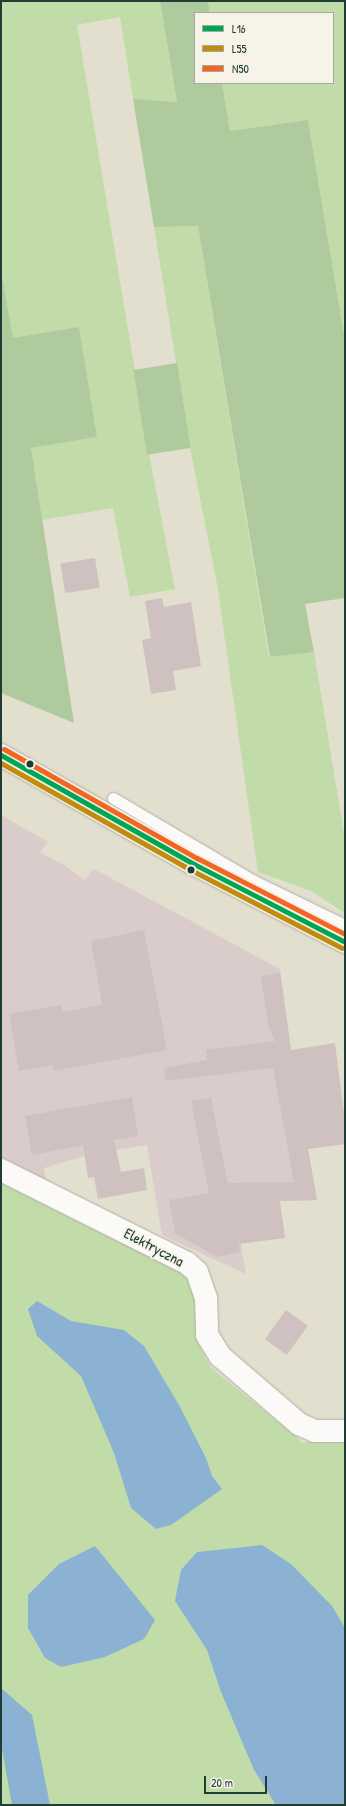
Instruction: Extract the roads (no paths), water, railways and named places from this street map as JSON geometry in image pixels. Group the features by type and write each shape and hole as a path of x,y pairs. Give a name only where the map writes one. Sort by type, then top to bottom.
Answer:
{"main road":[{"path":"1,755 194,864 345,942"}],"street":[{"name":"Elektryczna","path":"1,1170 187,1263 196,1272 206,1298 207,1335 220,1356 299,1424 315,1431 345,1431"}],"lane":[{"path":"113,798 252,880 345,925"}],"water":[{"path":"37,1301 71,1321 124,1330 144,1346 179,1405 206,1458 212,1476 222,1489 171,1525 156,1529 131,1508 114,1453 81,1376 37,1336 28,1309"},
{"path":"262,1545 291,1564 332,1606 345,1628 345,1805 276,1805 254,1770 221,1692 207,1650 175,1601 181,1570 197,1552"},
{"path":"95,1546 155,1620 144,1639 105,1657 61,1667 45,1658 28,1628 28,1595 59,1564"},
{"path":"1,1688 32,1715 50,1805 12,1805 1,1743"}]}
